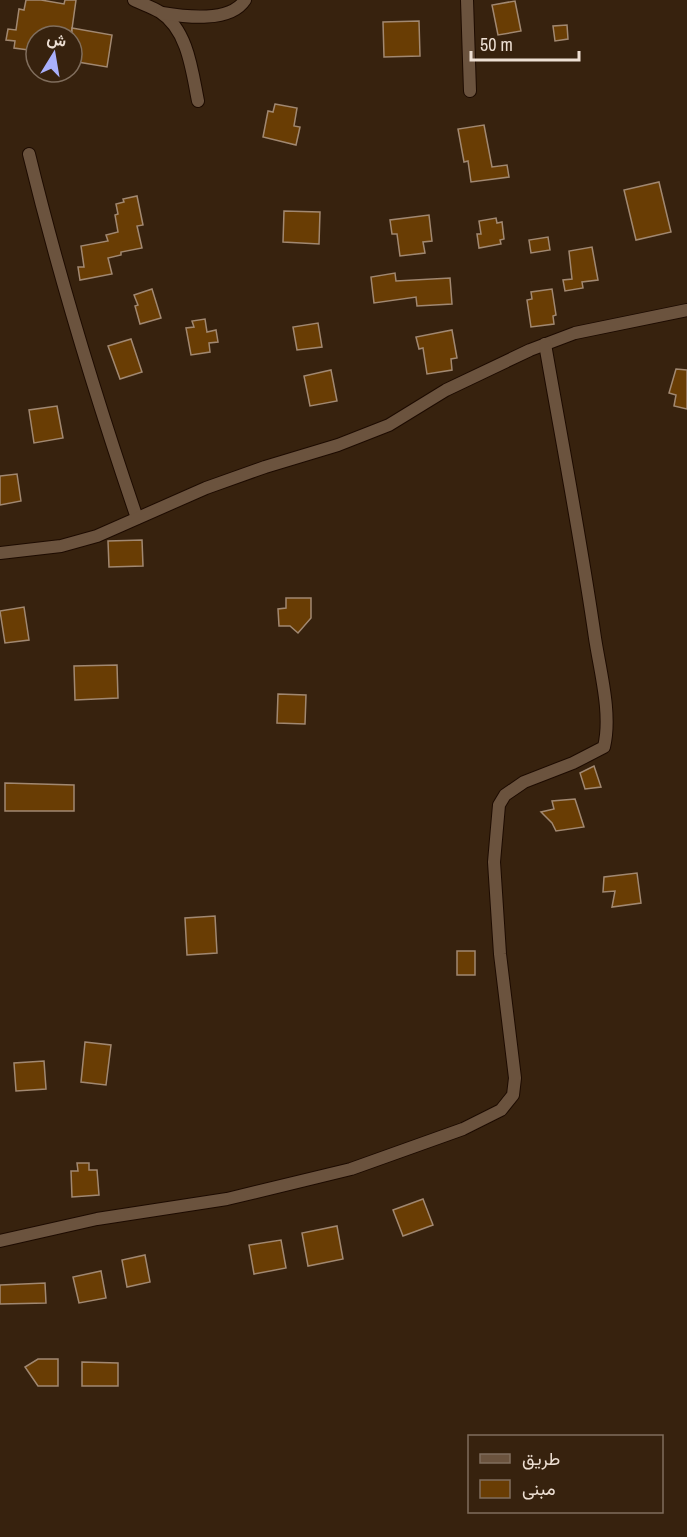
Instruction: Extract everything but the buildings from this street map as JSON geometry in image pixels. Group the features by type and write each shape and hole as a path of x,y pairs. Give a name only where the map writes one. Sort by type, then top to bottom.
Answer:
{"street":[{"path":"134,0 161,13 190,18 218,15 240,8 245,0"},
{"path":"467,0 470,91"},
{"path":"161,13 177,28 185,47 198,101"},
{"path":"29,154 50,239 103,416 137,518"},
{"path":"0,554 61,546 97,536 206,488 338,445 389,424 446,390 530,350 575,333 687,310"},
{"path":"0,1241 97,1219 227,1199 351,1169 463,1129 501,1110 513,1095 514,1071 500,954 494,862 499,805 506,795 524,782 573,763 604,747 607,736 585,573 545,344"}]}
